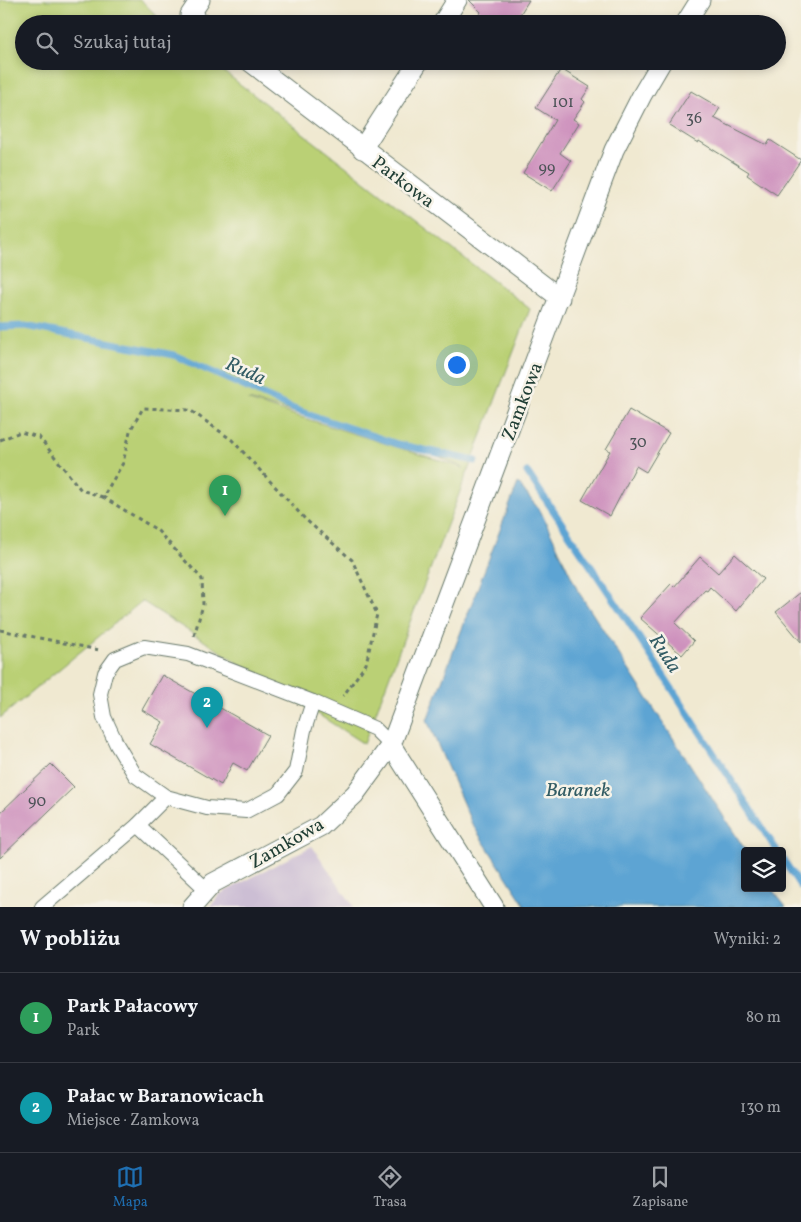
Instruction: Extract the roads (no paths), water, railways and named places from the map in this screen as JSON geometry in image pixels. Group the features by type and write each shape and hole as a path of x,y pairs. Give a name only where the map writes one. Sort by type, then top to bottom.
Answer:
{"street":[{"path":"448,15 458,0"},
{"path":"690,15 700,0"},
{"name":"Parkowa","path":"261,70 362,149 560,298"},
{"path":"362,149 412,70"},
{"name":"Zamkowa","path":"192,907 213,883 321,826 356,794 391,745 614,150 657,70"},
{"path":"313,702 304,730 296,771 278,794 246,811 207,808 166,797 135,775 117,745 104,717 100,694 105,673 115,659 144,647 188,654 313,702 375,729 391,745 494,907"},
{"path":"42,907 138,825 166,797"},
{"path":"138,825 207,890"}],"water":[{"name":"Baranek","path":"518,483 541,512 578,591 743,847 741,847 741,892 774,892 786,907 526,907 472,824 427,720"}],"waterway":[{"name":"Ruda","path":"0,327 25,326 174,355 296,410 397,444 475,461"},
{"name":"Ruda","path":"527,472 636,633 774,847"},
{"name":"Ruda","path":"786,864 801,887"}],"place":[{"name":"Park Pałacowy","path":"225,516"},
{"name":"Pałac w Baranowicach","path":"207,728"}]}
